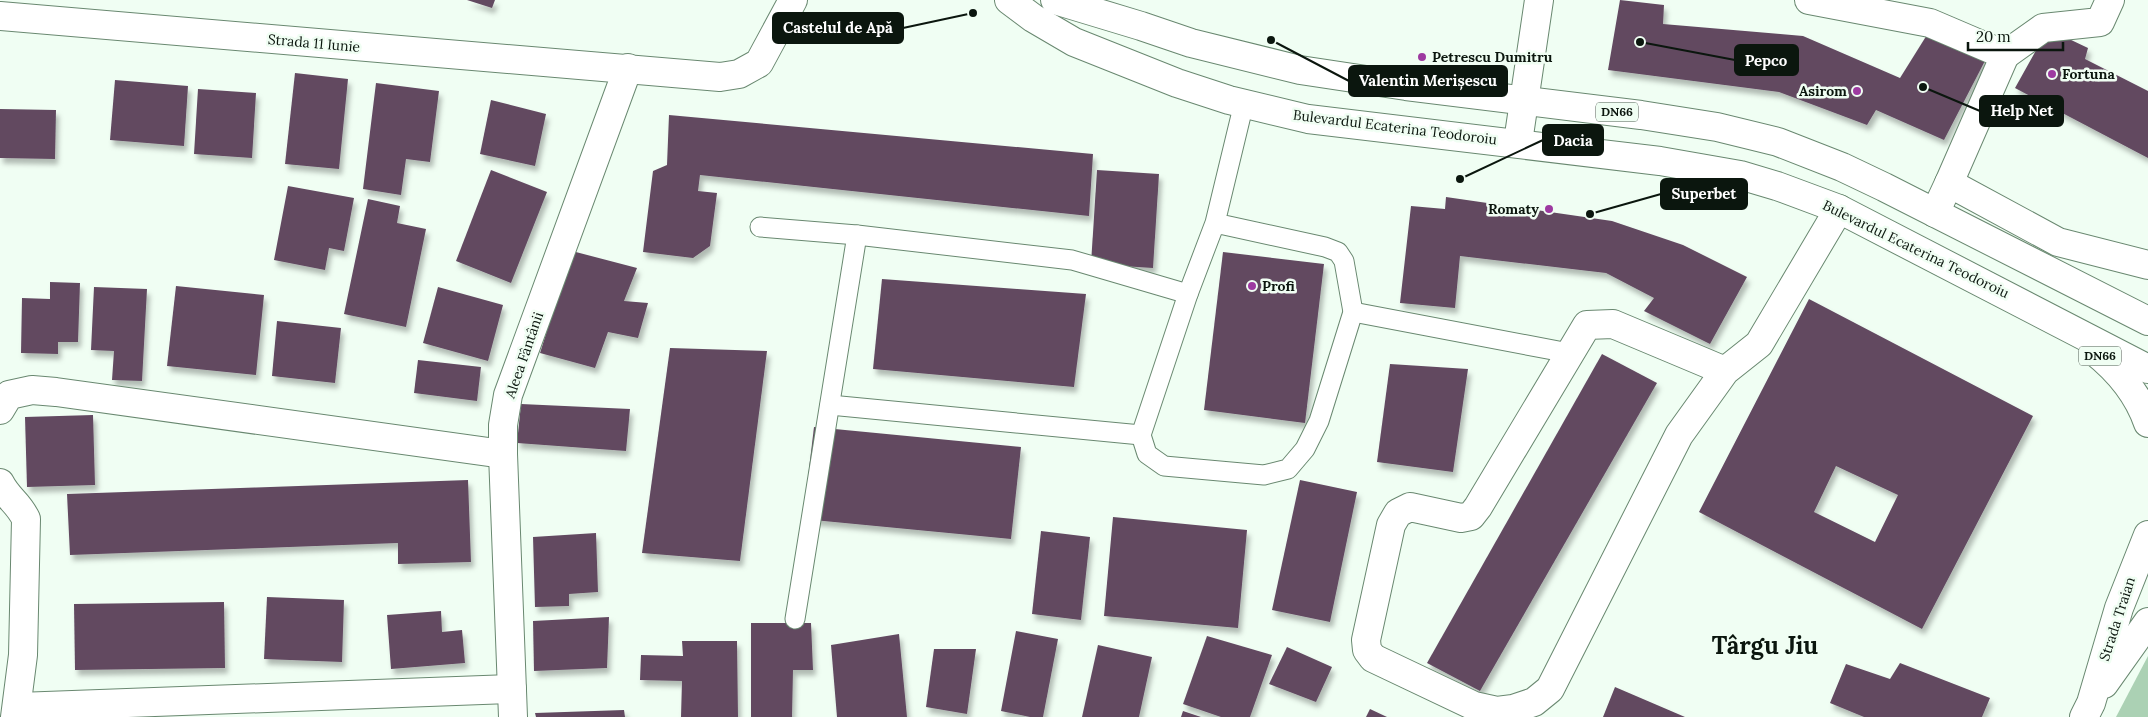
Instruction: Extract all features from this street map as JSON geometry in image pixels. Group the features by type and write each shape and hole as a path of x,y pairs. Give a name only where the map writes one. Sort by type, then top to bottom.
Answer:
{"street":[{"name":"Strada 11 Iunie","path":"0,16 720,76 739,74 759,63 793,0"},
{"name":"Bulevardul Ecaterina Teodoroiu","path":"1009,0 1033,18 1074,42 1177,82 1244,103 1308,119 1518,142 1660,161 1740,175 1777,186 1839,209 2032,307 2148,369"},
{"name":"DN66","path":"1055,0 1191,43 1300,70 1406,86 1524,99 1717,126 1778,142 1842,167 2148,321"},
{"path":"1518,142 1539,0"},
{"path":"1809,0 1930,23 2005,55"},
{"path":"1935,213 2005,55 2043,28 2100,22 2110,0"},
{"name":"Aleea Fântânii","path":"513,717 503,454 503,425 508,395 628,68"},
{"path":"1949,182 2058,242 2148,265"},
{"path":"1726,371 1613,324 1587,324 1471,516 1462,518 1410,508 1398,513 1391,524 1366,640 1368,650 1374,658 1474,706 1497,711 1514,709 1534,702 1550,689 1679,435 1726,371 1759,344 1839,209"},
{"name":"DN66","path":"2032,307 2085,343 2108,362 2128,385 2144,412 2148,423"},
{"path":"0,410 9,395 32,390 48,391 503,454"},
{"path":"0,483 4,492 20,507 26,519 24,655 16,712 512,689"},
{"name":"Strada Traian","path":"2088,710 2119,608 2143,546 2148,522"},
{"name":"Strada Traian","path":"2088,710 2148,622"}],"lane":[{"path":"1215,223 1325,247 1338,252 1344,261 1353,312 1319,421 1305,449 1288,469 1264,475 1164,466 1147,454 1141,435 1188,294 1215,223 1244,103"},
{"path":"760,228 857,235 1072,260 1188,294"},
{"path":"794,618 857,235"},
{"path":"1353,312 1569,353"},
{"path":"830,405 1141,435"}],"green space":[{"path":"2148,656 2148,717 2116,717"}],"building":[{"path":"467,0 495,0 492,8"},
{"path":"1620,0 1664,5 1663,24 1803,36 1900,78 1930,30 1988,55 1944,140 1876,110 1867,125 1779,92 1608,70"},
{"path":"2048,29 2088,48 2085,59 2148,91 2148,158 2015,88"},
{"path":"295,73 348,79 339,169 285,164"},
{"path":"115,80 188,86 184,146 110,140"},
{"path":"376,83 439,91 430,162 406,159 401,195 363,189"},
{"path":"198,89 256,93 252,158 194,154"},
{"path":"491,100 546,114 535,166 480,154"},
{"path":"0,109 56,110 55,159 0,158"},
{"path":"669,115 1093,154 1089,216 700,175 698,191 717,193 710,246 693,258 643,252 653,171 667,165"},
{"path":"491,170 547,192 511,283 456,261"},
{"path":"1097,170 1159,174 1153,268 1091,264"},
{"path":"288,186 354,198 344,251 329,248 325,270 274,260"},
{"path":"1446,197 1612,221 1683,245 1747,277 1710,344 1644,311 1654,298 1606,273 1460,256 1455,308 1400,303 1411,206 1445,209"},
{"path":"368,199 400,206 397,223 426,229 406,327 344,314"},
{"path":"572,251 637,268 624,301 648,303 638,338 608,332 595,368 540,353"},
{"path":"1223,252 1324,264 1305,423 1204,410"},
{"path":"882,279 1086,294 1074,387 873,369"},
{"path":"50,282 80,283 78,342 58,342 58,354 21,353 22,298 50,299"},
{"path":"176,286 264,295 256,375 167,366"},
{"path":"94,287 147,289 142,381 112,380 114,351 91,350"},
{"path":"438,287 503,305 488,361 423,343"},
{"path":"1809,299 2033,416 1922,629 1699,512","holes":["1836,466 1898,495 1875,542 1814,512"]},
{"path":"277,321 341,328 335,383 272,376"},
{"path":"670,348 767,351 740,561 642,553"},
{"path":"1602,354 1657,383 1480,691 1427,663"},
{"path":"418,360 481,367 477,401 414,393"},
{"path":"1390,364 1468,369 1453,472 1377,462"},
{"path":"521,404 630,409 626,451 517,443"},
{"path":"93,415 95,485 27,487 25,417"},
{"path":"814,427 1021,447 1011,539 803,519"},
{"path":"468,480 471,562 398,564 398,543 70,555 67,494"},
{"path":"1300,480 1357,492 1330,622 1272,610"},
{"path":"1113,517 1247,530 1238,628 1104,616"},
{"path":"1041,531 1090,537 1081,620 1032,614"},
{"path":"596,533 598,592 569,594 569,606 535,607 533,537"},
{"path":"267,597 344,600 342,662 264,659"},
{"path":"224,602 225,668 75,670 74,604"},
{"path":"441,611 442,632 462,630 465,663 391,669 387,615"},
{"path":"609,617 607,668 534,671 533,621"},
{"path":"751,623 811,623 813,670 793,670 792,717 751,717"},
{"path":"1016,631 1058,639 1043,717 1030,717 1001,711"},
{"path":"899,634 907,717 837,717 831,645"},
{"path":"1207,636 1272,655 1250,717 1221,717 1183,704"},
{"path":"682,641 737,641 738,717 681,717 682,681 640,680 641,655 683,656"},
{"path":"1098,645 1152,657 1139,717 1082,717"},
{"path":"1287,647 1332,667 1316,702 1269,684"},
{"path":"934,649 976,649 967,714 926,707"},
{"path":"1900,663 1990,698 1982,717 1864,717 1830,703 1846,664 1890,679"},
{"path":"1615,687 1685,717 1603,717"},
{"path":"1370,709 1387,717 1366,717"},
{"path":"624,710 625,717 536,717 535,713"},
{"path":"1183,711 1201,717 1181,717"}],"place":[{"name":"Castelul de Apă","path":"973,13"},
{"name":"Valentin Merișescu","path":"1271,40"},
{"name":"Pepco","path":"1640,42"},
{"name":"Petrescu Dumitru","path":"1422,57"},
{"name":"Fortuna","path":"2052,74"},
{"name":"Help Net","path":"1923,87"},
{"name":"Asirom","path":"1857,91"},
{"name":"Dacia","path":"1460,179"},
{"name":"Romaty","path":"1549,209"},
{"name":"Superbet","path":"1590,214"},
{"name":"Profi","path":"1252,286"}],"district":[{"name":"Târgu Jiu","path":"1765,646"}]}
